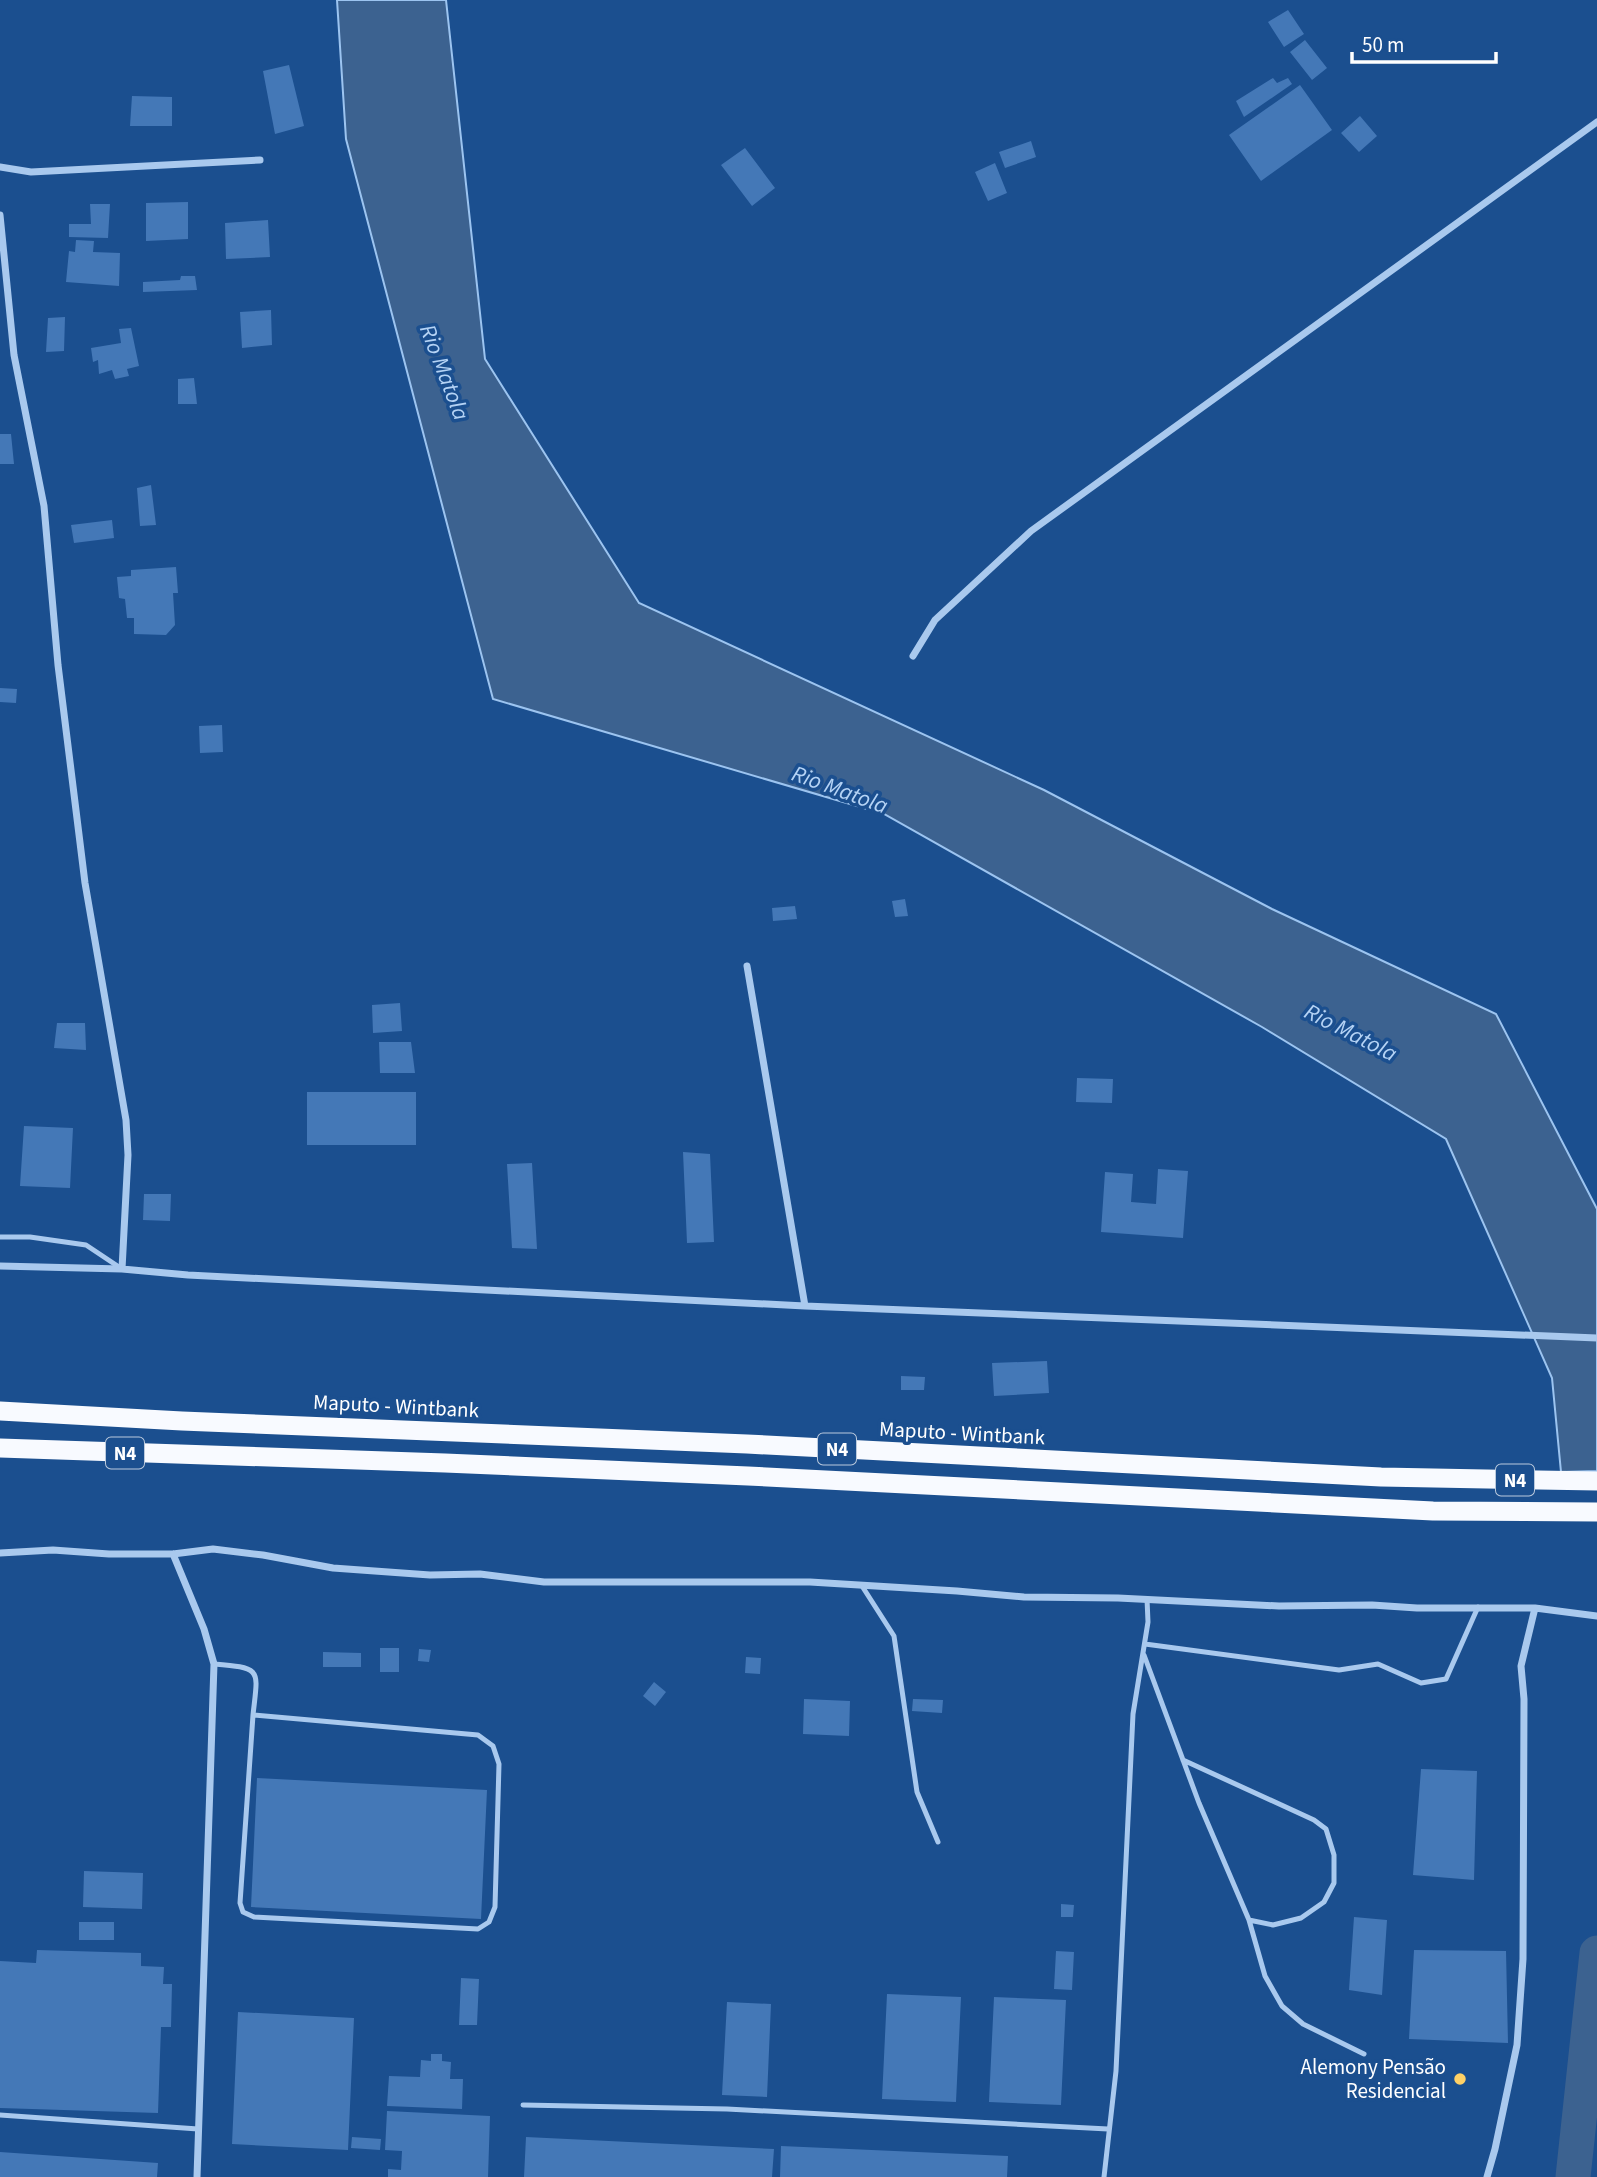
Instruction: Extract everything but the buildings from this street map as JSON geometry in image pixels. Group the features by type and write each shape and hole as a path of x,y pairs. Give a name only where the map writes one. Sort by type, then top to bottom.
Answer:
{"highway":[{"name":"Maputo - Wintbank","path":"0,1411 747,1444 1394,1478 1597,1481"},
{"name":"N4","path":"0,1448 748,1476 1420,1511 1597,1512"}],"street":[{"path":"913,656 935,620 1031,531 1597,122"},
{"path":"0,167 31,172 260,160"},
{"path":"0,215 14,355 44,506 58,665 85,883 126,1120 128,1155 122,1269"},
{"path":"747,966 805,1307"},
{"path":"0,1266 122,1269 188,1276 805,1307 1597,1338"},
{"path":"0,1553 53,1550 109,1554 173,1554 213,1549 333,1568 430,1575 480,1574 544,1582 783,1582 1024,1597 1147,1599 1279,1606 1535,1608 1597,1616"},
{"path":"173,1554 204,1629 215,1664 197,2177"},
{"path":"1487,2177 1517,2045 1523,1959 1524,1699 1521,1666 1535,1608"}],"lane":[{"path":"0,1237 30,1237 86,1245 122,1269"},
{"path":"862,1586 894,1636 917,1792 938,1842"},
{"path":"1104,2177 1116,2071 1133,1714 1146,1644 1147,1599"},
{"path":"1146,1644 1339,1671 1378,1664 1422,1683 1446,1679 1478,1607"},
{"path":"1144,1655 1183,1760 1249,1920 1265,1976 1282,2006 1303,2024 1364,2054"},
{"path":"215,1664 247,1667 257,1678 253,1715 240,1903 243,1912 254,1917 478,1929 489,1922 495,1906 499,1764 493,1746 478,1735 253,1715"},
{"path":"1183,1760 1314,1820 1326,1829 1335,1855 1334,1884 1324,1902 1301,1918 1273,1925 1249,1920"},
{"path":"523,2105 727,2109 1108,2129"},
{"path":"0,2115 198,2129"}],"water":[{"path":"337,0 446,0 485,359 639,603 1044,790 1272,909 1496,1014 1597,1209 1597,1471 1561,1472 1552,1378 1446,1139 1262,1027 884,814 493,699 346,139"}],"waterway":[{"name":"Rio Matola","path":"1573,2177 1597,1953"}],"place":[{"name":"Alemony Pensão Residencial","path":"1460,2079"}]}
